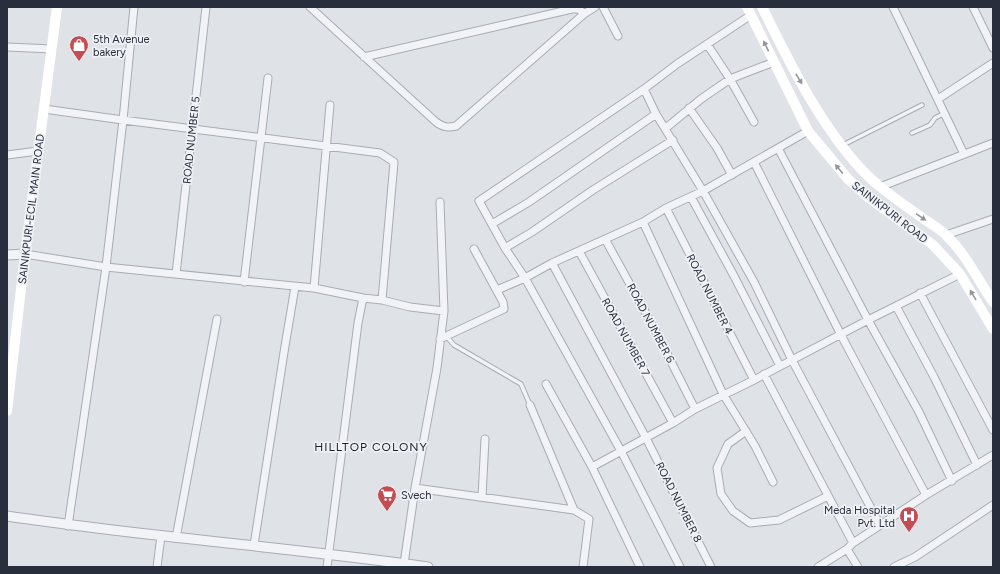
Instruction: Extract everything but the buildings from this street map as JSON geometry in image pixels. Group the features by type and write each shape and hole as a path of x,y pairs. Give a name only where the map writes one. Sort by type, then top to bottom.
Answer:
{"main road":[{"name":"SAINIKPURI-ECIL MAIN ROAD","path":"7,411 10,357 57,7"},
{"name":"SAINIKPURI ROAD","path":"762,7 788,60 823,118 842,146 862,171 880,187 946,235 972,267 992,299"},
{"name":"SAINIKPURI ROAD","path":"749,11 808,131 848,179 883,208 933,245 960,274 993,329"},
{"path":"883,208 891,195"},
{"path":"895,217 904,205"}],"street":[{"path":"68,526 106,267 134,7"},
{"name":"ROAD NUMBER 5","path":"176,274 206,7"},
{"path":"310,7 436,122 448,128 456,126 584,14 595,7"},
{"path":"603,7 618,36"},
{"path":"893,7 964,154"},
{"path":"973,7 993,48"},
{"path":"364,57 572,9 578,9 584,14"},
{"path":"680,567 620,451 525,278 505,248 479,201 644,90 749,11"},
{"path":"707,44 730,79 754,122"},
{"path":"7,47 52,49"},
{"path":"666,128 689,108 730,79 774,62"},
{"path":"938,99 993,63"},
{"path":"244,282 268,78"},
{"path":"644,90 656,114 666,128 703,191 754,282 792,360 880,526"},
{"path":"314,288 330,105"},
{"path":"689,108 717,148 732,175"},
{"path":"44,109 380,153 394,162 382,300"},
{"path":"492,224 529,202 656,114"},
{"path":"497,290 525,278 552,263 643,222 666,208 692,197 808,131"},
{"path":"505,248 532,232 593,190 673,140"},
{"path":"880,187 993,143"},
{"path":"778,148 868,320 919,412 952,481"},
{"path":"7,155 38,151"},
{"path":"754,162 841,335 926,495"},
{"path":"692,197 780,366"},
{"path":"404,564 415,488 443,337 444,311 440,202"},
{"name":"ROAD NUMBER 4","path":"666,208 754,380"},
{"path":"946,235 993,219"},
{"path":"643,222 723,394 756,446 773,482"},
{"name":"ROAD NUMBER 6","path":"605,239 653,326 695,409"},
{"path":"443,337 504,309 503,302 474,249"},
{"name":"ROAD NUMBER 7","path":"579,251 673,423"},
{"path":"7,256 25,254 106,267 314,288 363,298 382,300 410,307 444,311"},
{"name":"ROAD NUMBER 8","path":"552,263 646,438 711,567"},
{"path":"592,467 723,394 754,380 920,293 960,274"},
{"path":"254,545 295,287"},
{"path":"920,293 993,430"},
{"path":"327,567 358,324 363,298"},
{"path":"896,306 934,377 977,465"},
{"path":"176,538 217,319"},
{"path":"764,374 853,543"},
{"path":"546,384 592,467 640,567"},
{"path":"530,405 574,510"},
{"path":"746,431 728,444 717,468 721,494 733,511 750,523 779,520 828,496"},
{"path":"482,497 485,439"},
{"path":"818,567 926,495 992,457"},
{"path":"415,488 574,510 589,519 583,567"},
{"path":"894,567 915,556 993,505"},
{"path":"7,516 68,526 254,545 428,567"},
{"path":"157,567 161,536"},
{"path":"847,549 858,567"}],"lane":[{"path":"842,146 922,105"},
{"path":"912,133 930,125 936,118 945,113"},
{"path":"443,337 521,384 530,405"}],"place":[{"name":"5th Avenue bakery","path":"79,62"},
{"name":"Svech","path":"387,512"},
{"name":"Meda Hospital Pvt. Ltd","path":"909,533"}],"district":[{"name":"HILLTOP COLONY","path":"371,447"}]}
